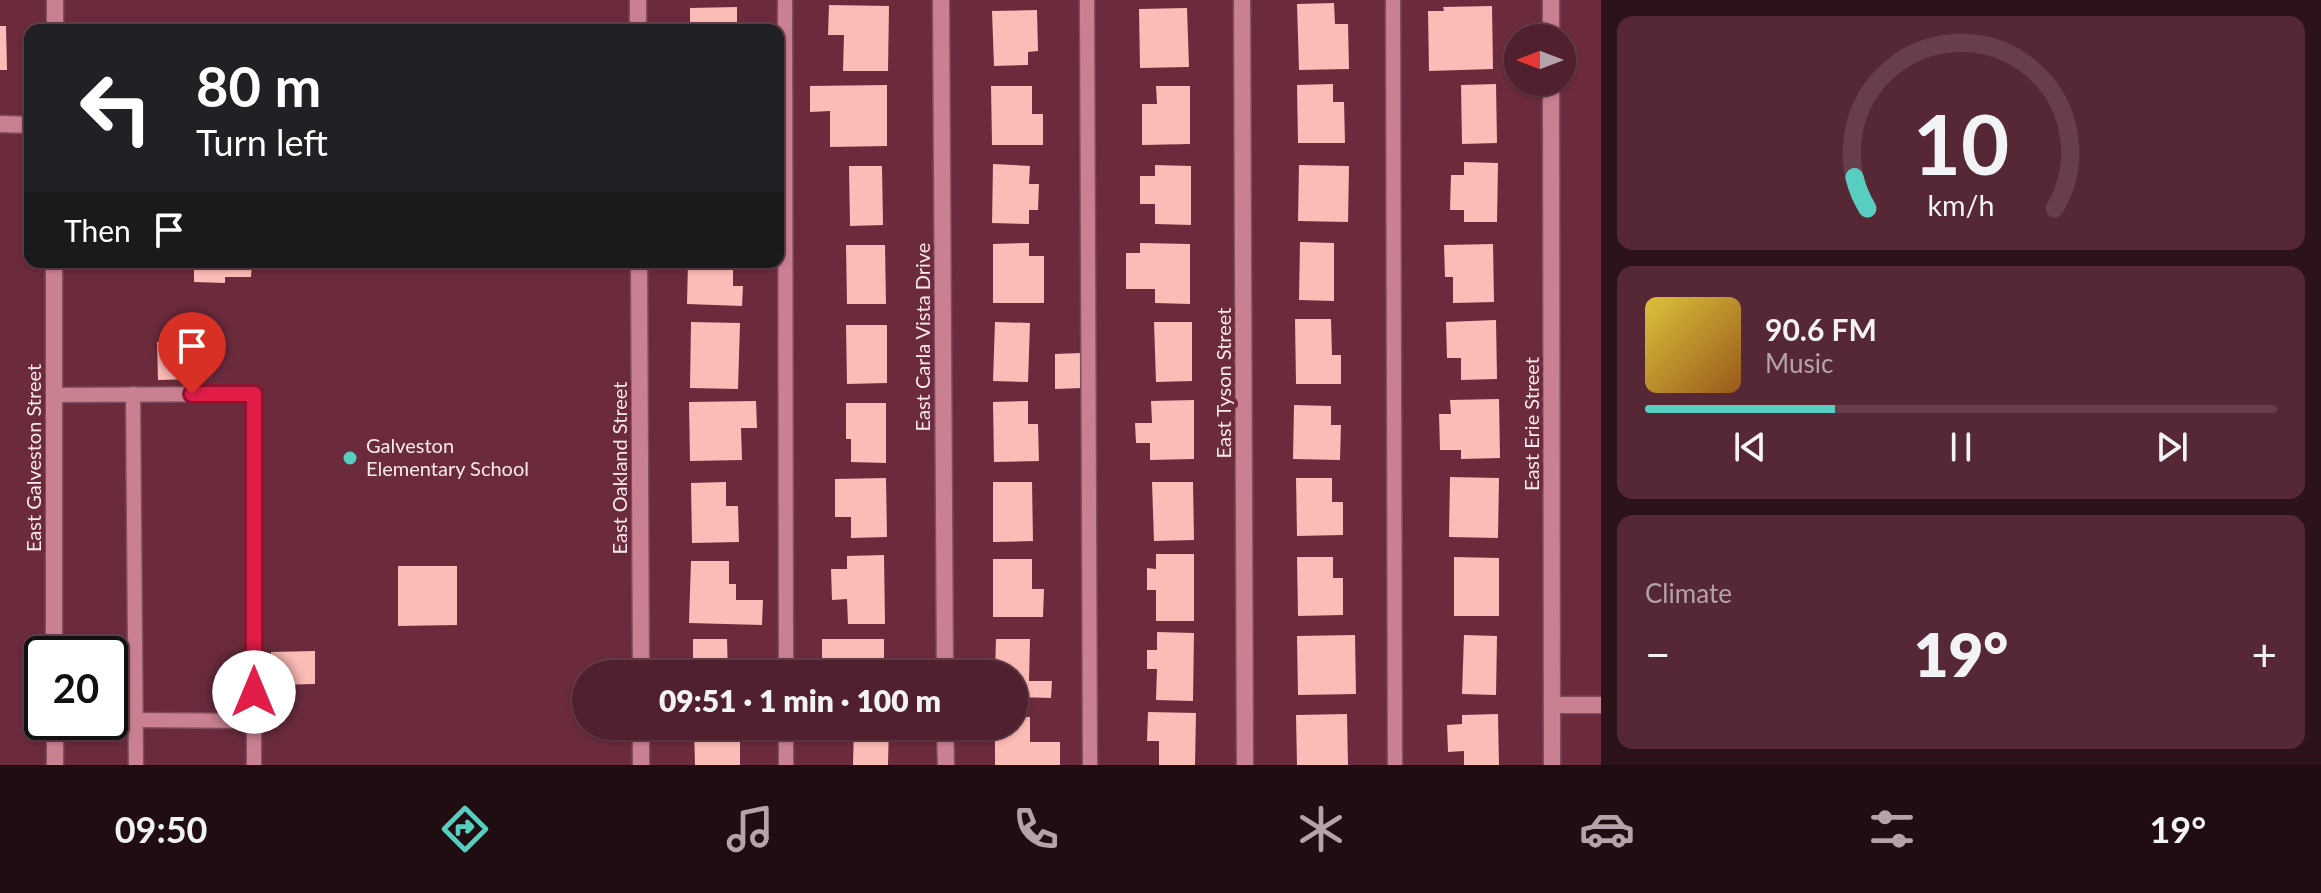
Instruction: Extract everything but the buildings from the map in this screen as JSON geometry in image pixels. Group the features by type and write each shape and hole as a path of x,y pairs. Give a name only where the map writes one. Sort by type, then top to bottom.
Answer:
{"street":[{"path":"55,0 55,24"},
{"path":"638,0 638,24"},
{"name":"East Carla Vista Drive","path":"941,0 945,660"},
{"name":"East Tyson Street","path":"1242,0 1245,765"},
{"path":"1551,0 1551,24"},
{"name":"East Erie Street","path":"1551,96 1552,765"},
{"path":"0,124 24,125"},
{"name":"East Galveston Street","path":"54,268 54,636"},
{"name":"East Oakland Street","path":"639,268 641,660"},
{"path":"1552,705 1601,705"},
{"path":"55,740 55,765"},
{"path":"641,740 641,765"},
{"path":"945,740 946,765"}],"lane":[{"path":"785,0 786,660"},
{"path":"1087,0 1090,765"},
{"path":"1393,0 1395,765"},
{"path":"133,394 136,765"},
{"path":"54,395 254,394 254,765"},
{"path":"136,720 254,721"},
{"path":"786,740 786,765"}],"place":[{"name":"Galveston Elementary School","path":"350,458"}],"route":[{"path":"192,394 254,394 254,692"}]}
